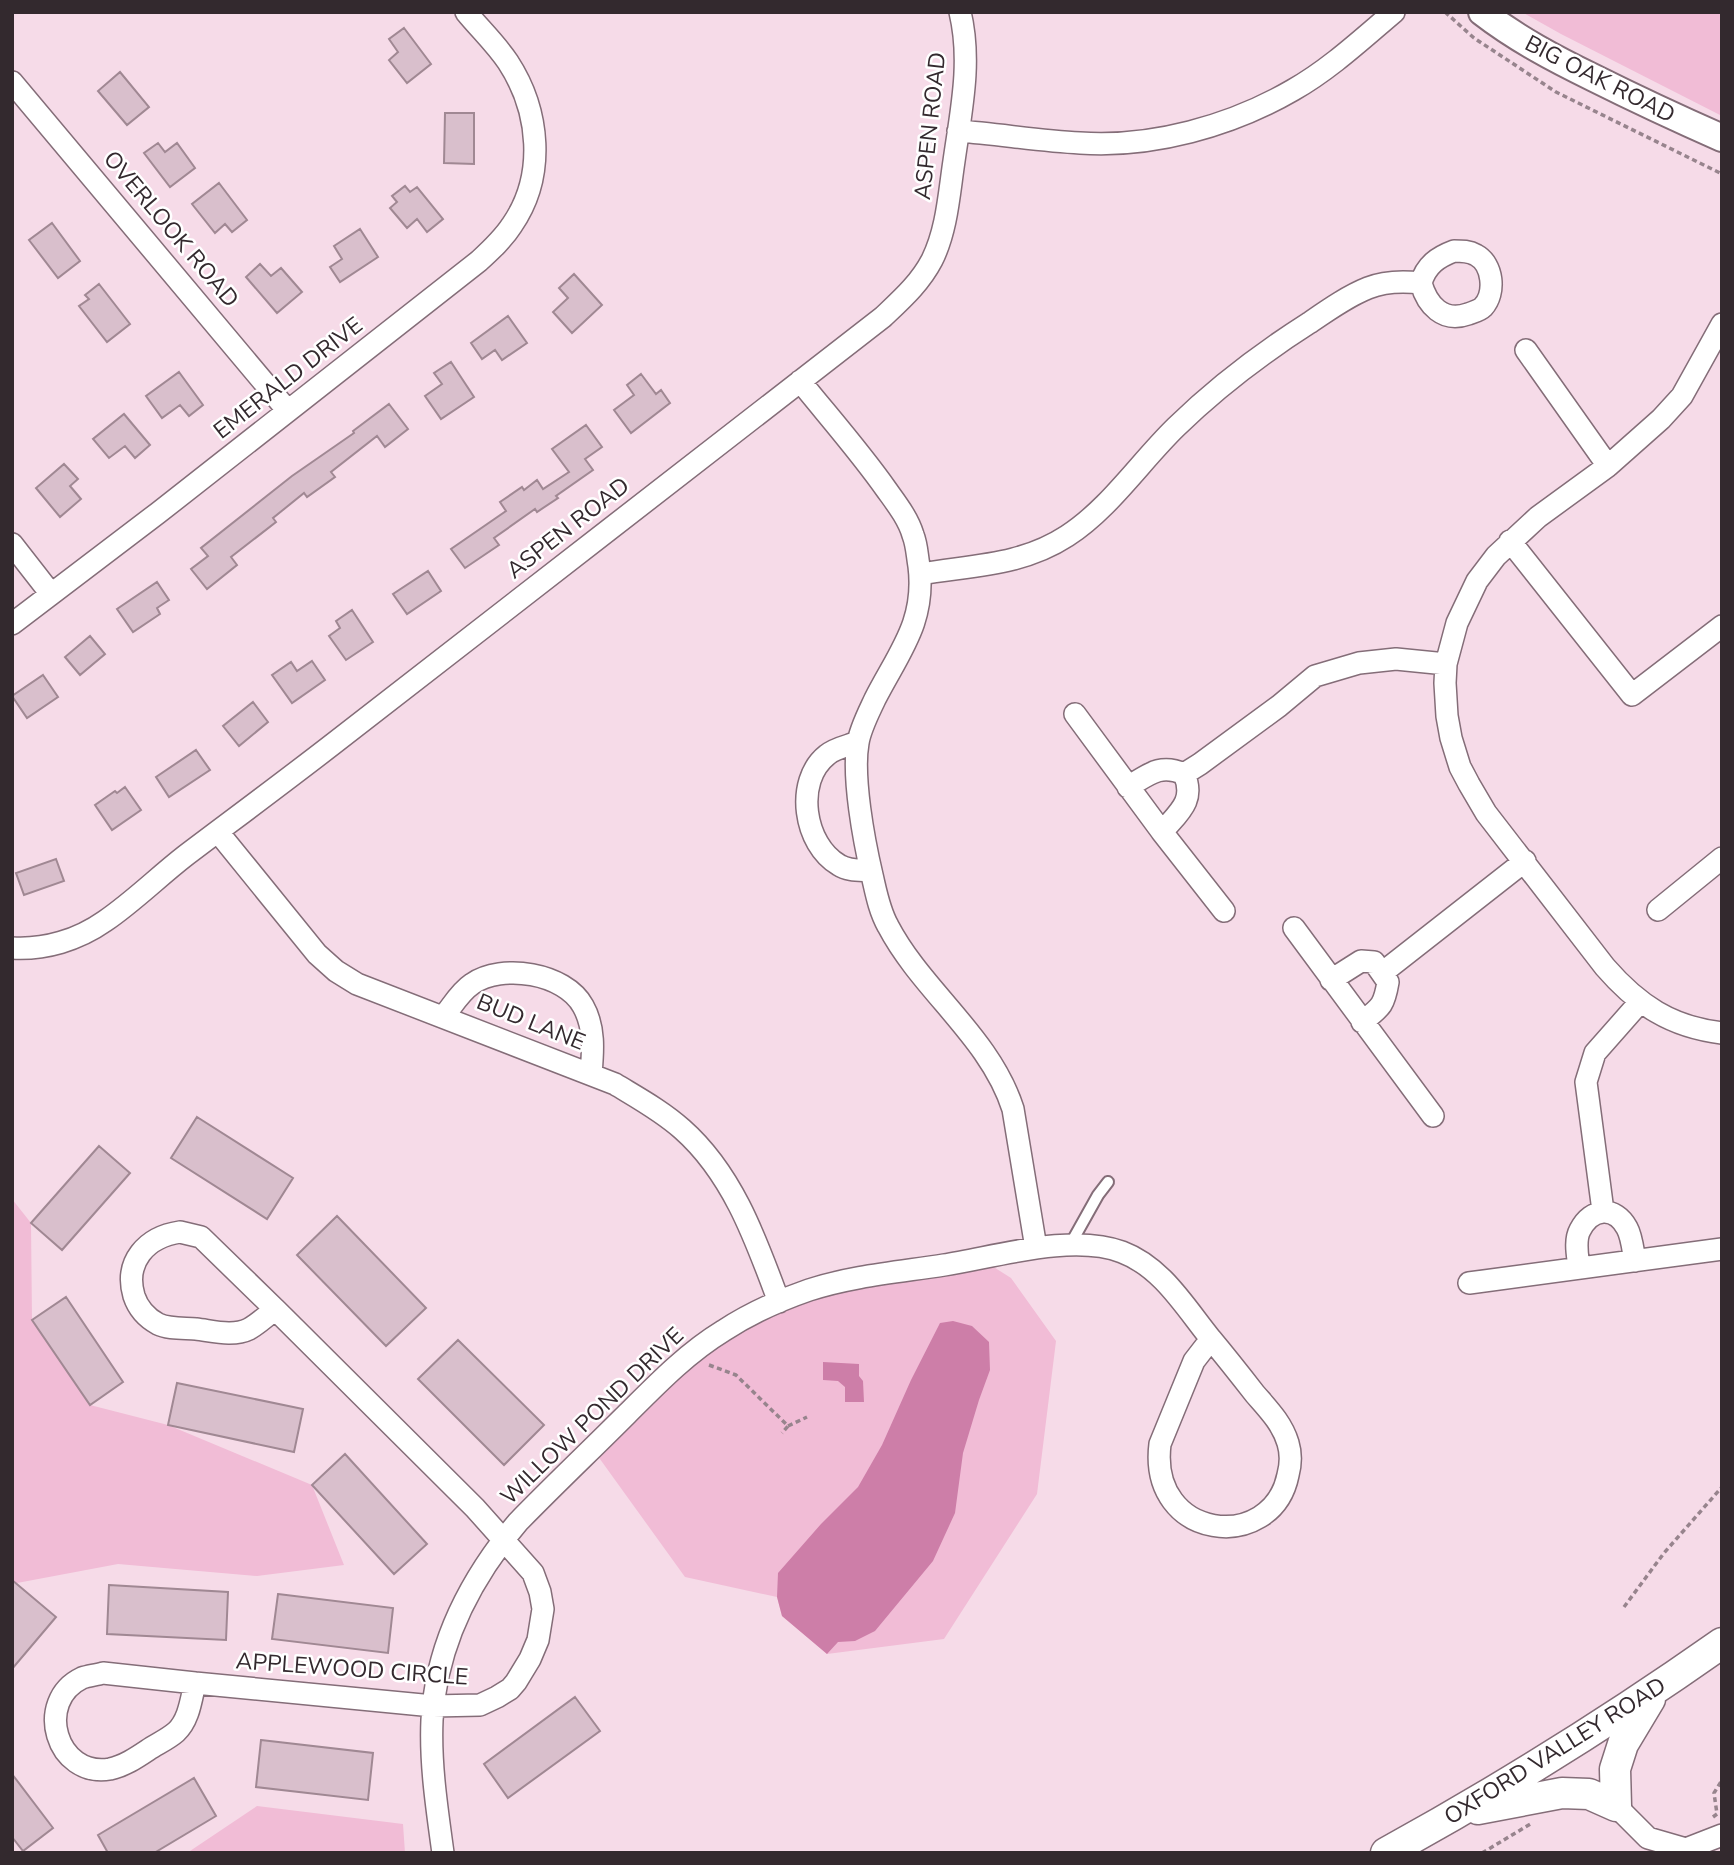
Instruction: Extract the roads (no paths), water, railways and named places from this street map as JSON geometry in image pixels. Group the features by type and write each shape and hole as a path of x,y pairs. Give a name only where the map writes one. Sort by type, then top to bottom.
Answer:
{"main road":[{"name":"OXFORD VALLEY ROAD","path":"1395,1850 1521,1776 1657,1689 1722,1643"},
{"path":"1457,1814 1562,1793 1589,1794 1616,1806 1615,1769 1623,1744 1657,1689"}],"street":[{"name":"EMERALD DRIVE","path":"12,624 479,261 502,239 525,201 532,176 535,131 530,108 509,63 466,12"},
{"name":"ASPEN ROAD","path":"12,948 55,944 82,935 105,922 185,856 883,317 922,278 938,246 945,223 965,87 966,51 960,12"},
{"path":"958,131 1081,144 1126,143 1201,128 1245,113 1292,91 1394,12"},
{"name":"BIG OAK ROAD","path":"1482,12 1549,56 1645,104 1722,138"},
{"name":"OVERLOOK ROAD","path":"12,82 288,411"},
{"path":"920,574 1012,561 1067,536 1096,514 1176,427 1227,381 1280,341 1368,288 1387,282 1421,283"},
{"path":"1719,338 1682,396 1661,419 1608,466 1538,517 1496,556 1477,581 1457,623 1444,683 1451,738 1460,767 1486,813 1605,967 1640,1002 1665,1017 1690,1027 1722,1032"},
{"path":"1526,350 1608,466"},
{"path":"800,381 875,473 913,533 920,574 920,597 913,626 870,709 858,743 856,770 871,871 881,909 900,947 992,1064 1006,1088 1013,1109 1036,1248"},
{"path":"1510,541 1632,695 1722,626"},
{"path":"12,544 51,594"},
{"path":"1184,774 1315,676 1359,663 1396,659 1446,664"},
{"path":"1074,714 1224,911"},
{"path":"858,743 829,753 820,762 810,784 808,818 813,836 828,856 840,866 871,871"},
{"path":"1128,787 1164,768 1184,774 1188,790 1185,805 1162,832"},
{"name":"BUD LANE","path":"218,832 308,945 336,971 357,984 615,1083 683,1130 705,1153 737,1201 779,1302"},
{"path":"1658,910 1722,858"},
{"path":"1382,972 1525,861"},
{"path":"1294,928 1433,1116"},
{"path":"1331,979 1361,961 1374,962 1382,972 1388,982 1385,998 1381,1006 1362,1022"},
{"path":"444,1016 471,984 487,977 518,973 540,976 558,983 575,995 589,1021 594,1043 591,1074"},
{"path":"1603,1211 1586,1082 1595,1054 1640,1002"},
{"path":"1579,1268 1577,1242 1580,1230 1591,1216 1603,1211 1619,1217 1627,1228 1635,1261"},
{"name":"APPLEWOOD CIRCLE","path":"195,1683 190,1707 176,1732 112,1769 100,1770 73,1760 58,1740 56,1711 61,1699 68,1689 82,1679 103,1673 433,1706 480,1705 497,1697 516,1682 538,1640 542,1618 540,1592 533,1573 504,1539 275,1309 201,1237 180,1232 155,1239 142,1251 131,1275 136,1303 143,1313 160,1325 234,1333 249,1329 275,1309"},
{"name":"WILLOW POND DRIVE","path":"443,1853 433,1766 433,1706 448,1641 459,1611 477,1578 504,1539 669,1373 706,1342 779,1302 810,1290 852,1280 1036,1248 1070,1245 1121,1251 1138,1260 1165,1281 1279,1422 1287,1441 1290,1467 1280,1496 1264,1515 1234,1526 1219,1527 1196,1520 1180,1510 1166,1492 1158,1459 1160,1444 1194,1361 1211,1339"},
{"path":"1469,1283 1722,1249"},
{"path":"1616,1806 1648,1838 1686,1849 1722,1835"}],"lane":[{"path":"1070,1245 1108,1182"}]}
